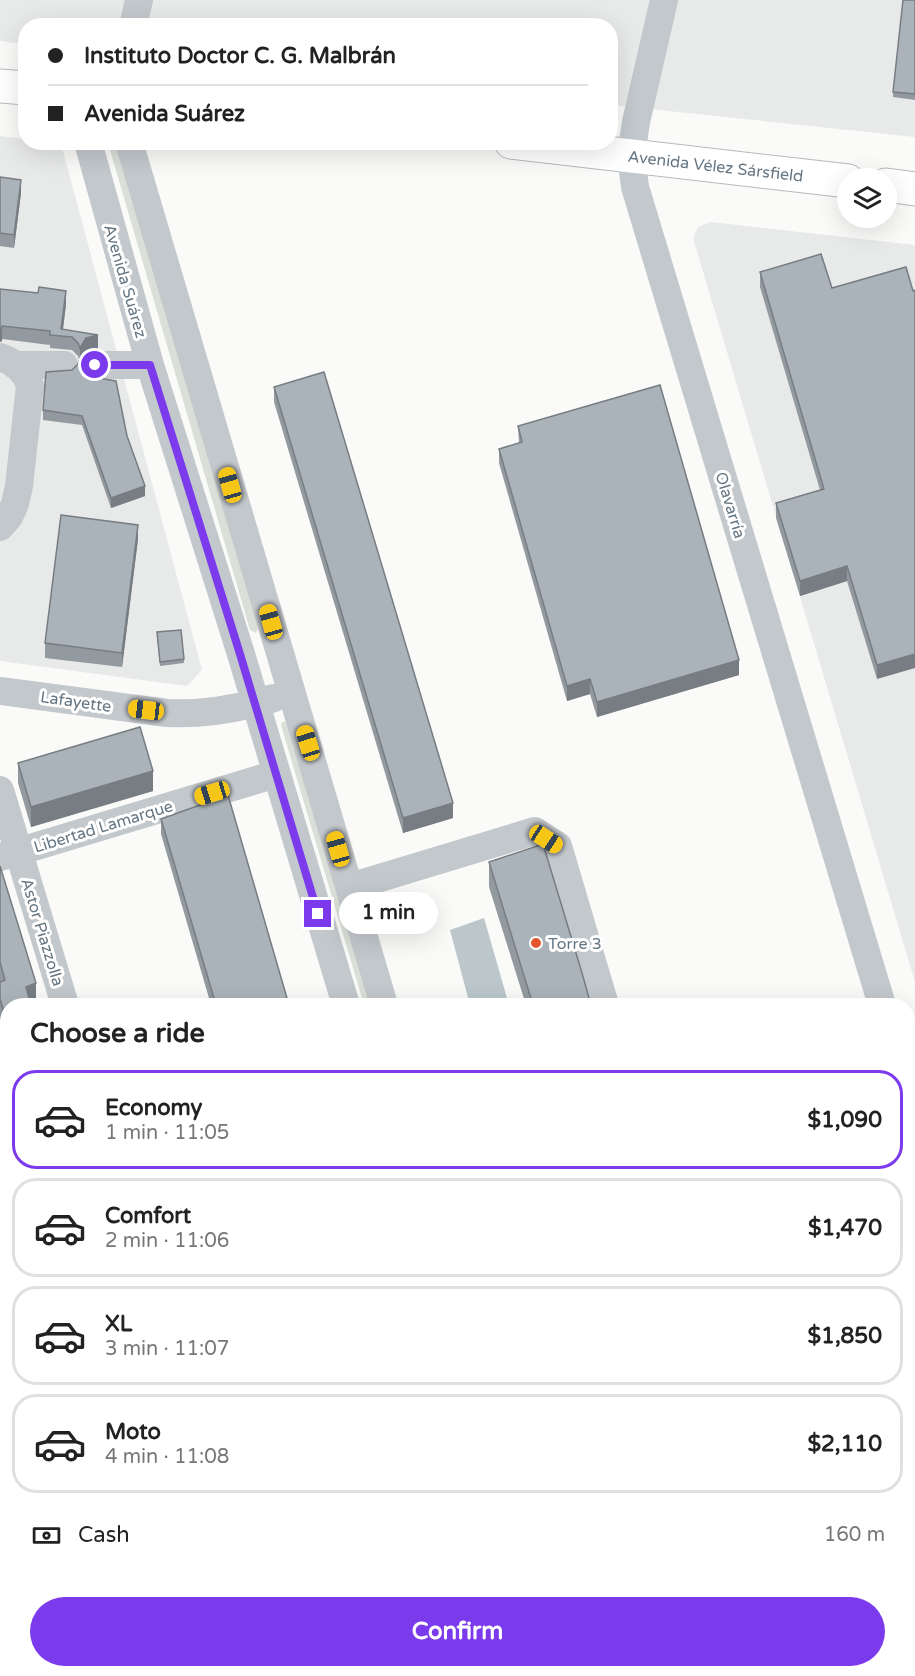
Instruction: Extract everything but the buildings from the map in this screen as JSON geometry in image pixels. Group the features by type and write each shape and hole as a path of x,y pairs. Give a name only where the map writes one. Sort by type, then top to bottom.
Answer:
{"main road":[{"path":"0,86 18,87"},
{"name":"Avenida Vélez Sársfield","path":"580,150 837,180"},
{"path":"897,187 915,189"}],"street":[{"path":"135,18 139,0"},
{"name":"Olavarría","path":"664,0 636,122 632,156 635,187 880,998"},
{"name":"Avenida Suárez","path":"90,150 150,365 343,998"},
{"path":"131,150 382,998"},
{"path":"8,361 64,365"},
{"path":"0,527 9,517 17,495 30,395 28,379 8,361"},
{"path":"95,365 150,365"},
{"name":"Lafayette","path":"0,691 186,714 223,711 292,692"},
{"name":"Libertad Lamarque","path":"9,854 276,774"},
{"name":"Astor Piazzolla","path":"0,790 9,854 62,998"},
{"path":"350,887 534,831 558,846 602,998"}],"shaded area":[{"path":"0,0 915,0 915,137 618,106 618,18 18,18 18,43 0,41"},
{"path":"0,136 18,138 18,150 63,151 202,670 187,686 0,661"},
{"path":"110,150 119,150 258,628 256,633 250,630"},
{"path":"710,222 915,245 915,982 693,238 698,227"},
{"path":"287,721 371,998 362,998 282,722"},
{"path":"484,918 507,998 468,998 450,930"}],"place":[{"name":"Torre 3","path":"536,943"}],"route":[{"path":"95,365 150,365 318,914"}]}
